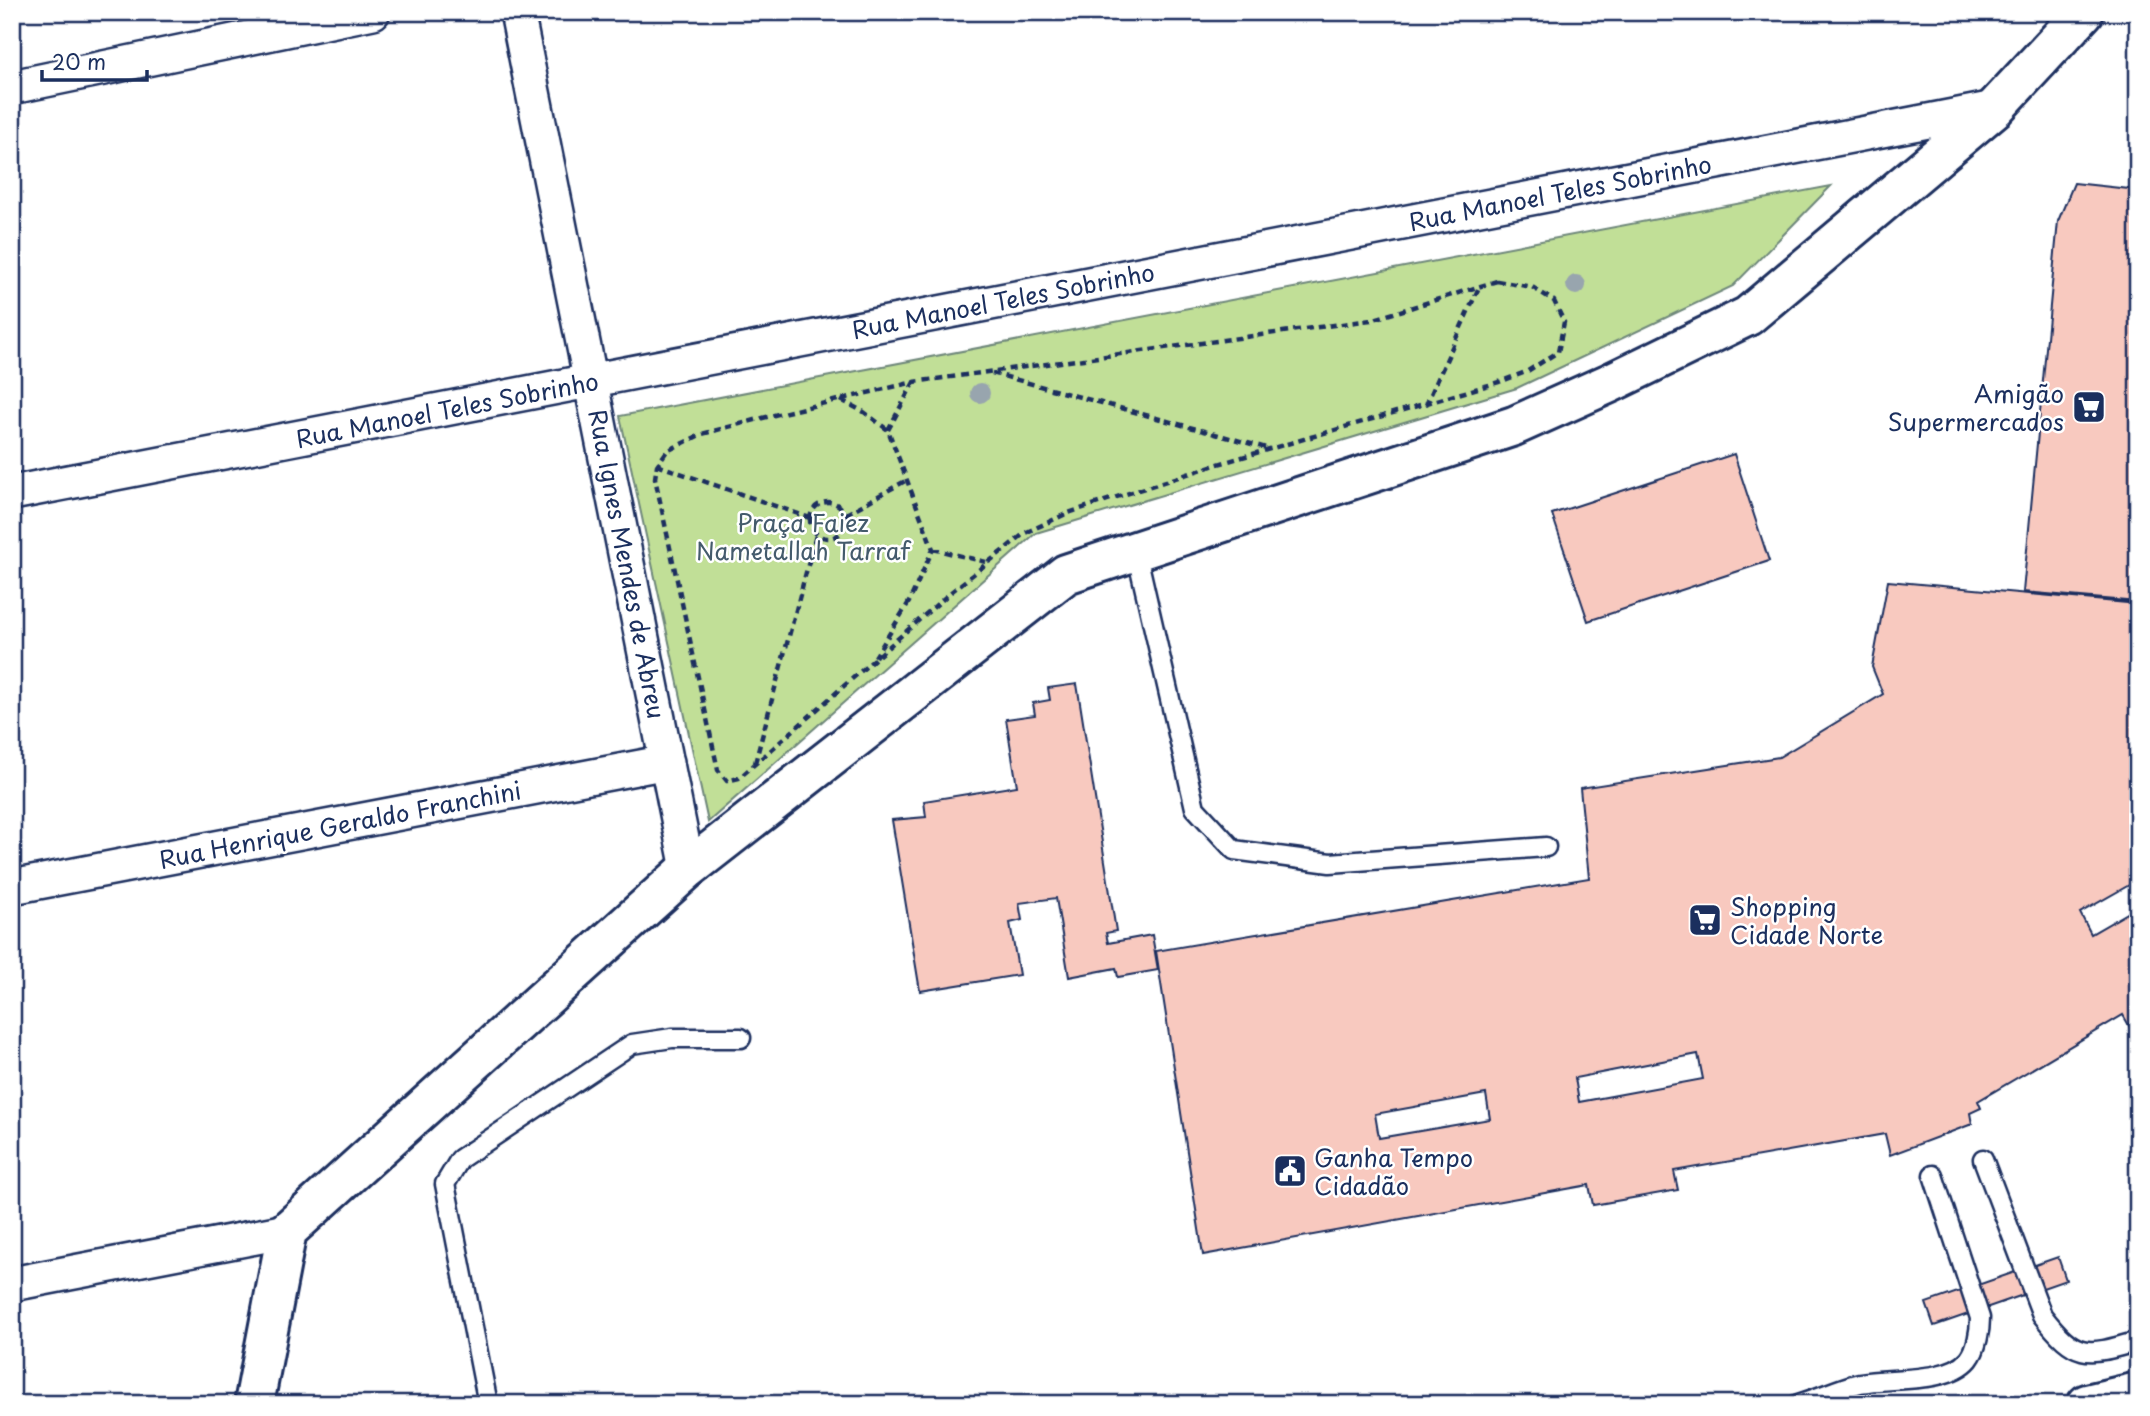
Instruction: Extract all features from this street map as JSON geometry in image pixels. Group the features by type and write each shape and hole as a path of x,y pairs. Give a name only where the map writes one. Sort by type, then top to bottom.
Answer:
{"street":[{"path":"12,87 373,12"},
{"name":"Rua Ignes Mendes de Abreu","path":"517,12 688,869"},
{"path":"12,1284 287,1231 688,869 1066,574 1514,426 1748,316 1995,108 2084,12"},
{"name":"Rua Manoel Teles Sobrinho","path":"12,493 1995,108"},
{"name":"Rua Henrique Geraldo Franchini","path":"12,887 667,762"},
{"path":"254,1404 287,1231"},
{"path":"2087,1404 2138,1392"}],"lane":[{"path":"1136,551 1195,808 1234,850 1330,863 1546,847"},
{"path":"488,1404 445,1184 460,1159 632,1044 672,1038 741,1038"},
{"path":"1983,1159 2042,1315 2049,1325 2063,1340 2081,1351 2101,1352 2138,1341"},
{"path":"1798,1404 1860,1383 1922,1378 1944,1373 1969,1359 1979,1332 1980,1318 1933,1175"}],"path":[{"path":"1497,281 1532,287 1554,301 1564,322 1558,352 1527,372 1425,405 1215,465 1068,513 1025,533 987,562 738,778 727,781 718,770 655,478 657,465 667,451 702,434 914,382 1371,320 1480,285 1497,281"},
{"path":"1425,405 1480,285"},
{"path":"987,372 1271,449"},
{"path":"888,430 914,382"},
{"path":"839,400 864,412 888,430 933,549 909,601 873,661"},
{"path":"657,465 810,518"},
{"path":"846,514 907,480"},
{"path":"830,502 840,506 846,514 846,524 842,533 833,538 824,538 816,535 810,518 813,510 820,504 830,502"},
{"path":"755,764 816,535"},
{"path":"933,549 987,562"}],"green space":[{"name":"Praça Faiez Nametallah Tarraf","path":"1831,186 1733,286 1517,388 1036,533 708,822 620,416"}],"building":[{"name":"Amigão Supermercados","path":"2074,183 2138,190 2138,602 2023,592 2058,221"},
{"path":"1734,454 1769,561 1588,621 1552,514"},
{"path":"1888,581 2138,604 2138,880 2080,913 2091,934 2138,907 2138,1025 2131,1029 2123,1015 1978,1101 1981,1108 1970,1113 1972,1124 1890,1155 1885,1134 1674,1171 1678,1190 1593,1205 1589,1185 1203,1255 1156,951 1589,878 1580,788 1779,757 1883,694 1872,667","holes":["1698,1054 1703,1079 1579,1102 1575,1078","1486,1094 1490,1119 1379,1138 1375,1114"]},
{"path":"1077,684 1116,931 1106,933 1108,943 1152,935 1158,970 1118,977 1116,968 1069,977 1056,898 1019,903 1022,920 1010,923 1019,975 920,991 892,820 926,817 924,801 1017,786 1006,719 1035,715 1033,703 1050,700 1048,688"},
{"path":"2058,1257 2066,1280 1934,1326 1926,1303"}],"place":[{"name":"Amigão Supermercados","path":"2089,407"},
{"name":"Shopping Cidade Norte","path":"1705,920"},
{"name":"Ganha Tempo Cidadão","path":"1290,1171"}]}
